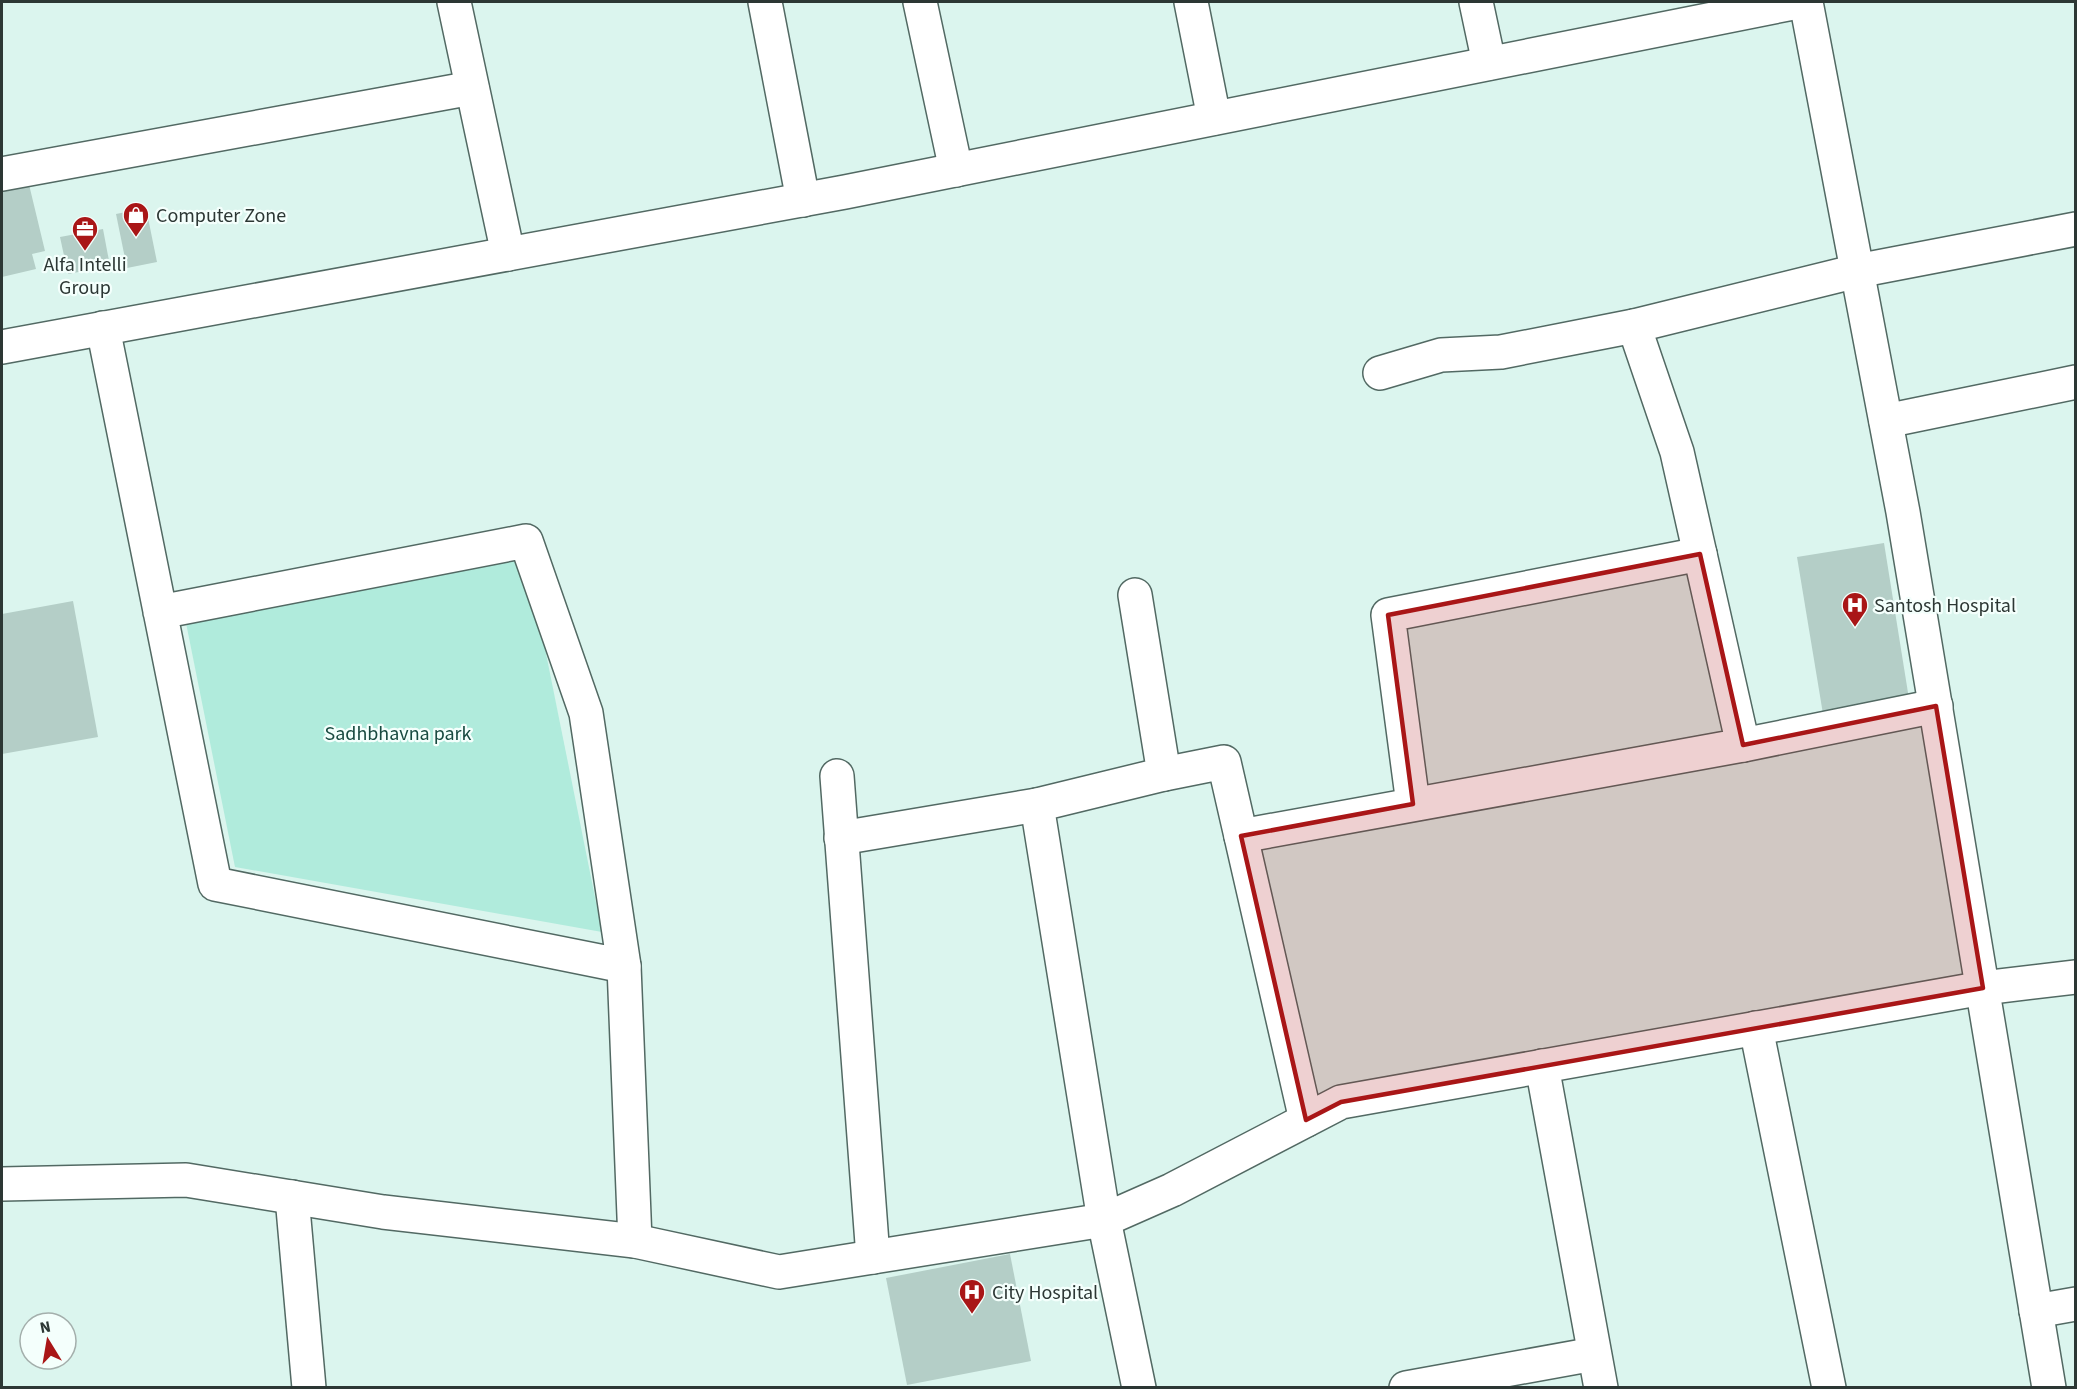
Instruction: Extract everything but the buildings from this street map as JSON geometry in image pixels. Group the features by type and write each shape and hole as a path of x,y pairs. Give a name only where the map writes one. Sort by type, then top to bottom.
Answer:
{"street":[{"path":"454,2 508,254"},
{"path":"765,2 803,200"},
{"path":"920,2 956,170"},
{"path":"1191,2 1214,118"},
{"path":"1476,2 1489,63"},
{"path":"2,347 803,200 1798,2"},
{"path":"1806,2 1886,421 1936,706 2049,1388"},
{"path":"2,174 472,88"},
{"path":"1380,373 1441,355 1501,352 1634,326 1857,271 2076,229"},
{"path":"1634,326 1677,452 1743,745"},
{"path":"103,328 214,884 624,966"},
{"path":"1886,421 2076,382"},
{"path":"160,612 526,541 586,714 624,966 635,1241"},
{"path":"1413,804 1388,615 1700,554"},
{"path":"1135,595 1164,774"},
{"path":"1240,836 1743,745 1936,706"},
{"path":"841,838 1036,805 1224,762 1306,1120"},
{"path":"837,776 873,1257"},
{"path":"1036,805 1104,1220 1139,1388"},
{"path":"2,1184 186,1180 383,1212 635,1241 779,1272 1104,1220 1172,1190 1341,1102 1983,988 2076,978"},
{"path":"1756,1028 1829,1388"},
{"path":"1542,1066 1600,1388"},
{"path":"292,1197 309,1388"},
{"path":"2036,1311 2076,1304"},
{"path":"1406,1388 1594,1354"}],"highlighted area":[{"path":"1700,554 1743,745 1936,706 1983,988 1341,1102 1306,1120 1241,836 1413,804 1388,615"}],"green space":[{"name":"Sadhbhavna park","path":"524,544 602,932 235,867 184,613"}],"place":[{"name":"Computer Zone","path":"136,238"},
{"name":"Alfa Intelli Group","path":"85,252"},
{"name":"Santosh Hospital","path":"1855,628"},
{"name":"City Hospital","path":"972,1315"}]}
